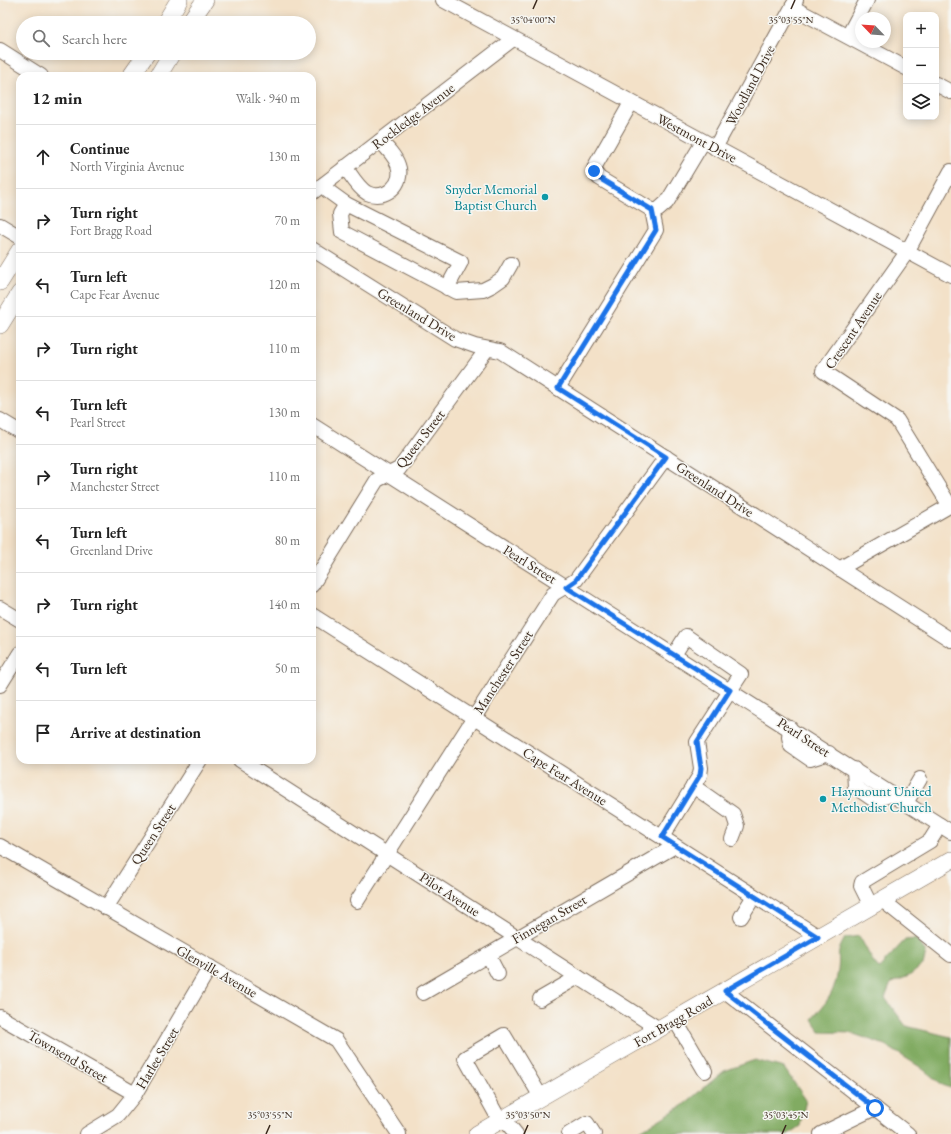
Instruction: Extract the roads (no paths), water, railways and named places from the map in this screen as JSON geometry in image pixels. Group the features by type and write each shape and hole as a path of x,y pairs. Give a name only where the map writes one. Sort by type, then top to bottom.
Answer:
{"main road":[{"path":"169,16 179,0"},
{"path":"192,16 198,0"},
{"path":"194,16 205,0"},
{"path":"134,72 141,60"},
{"path":"160,72 168,60"},
{"path":"0,282 16,256"},
{"path":"0,325 16,299"},
{"name":"Fort Bragg Road","path":"477,1134 951,860"}],"street":[{"name":"Westmont Drive","path":"443,0 951,275"},
{"path":"848,36 867,0"},
{"path":"794,3 848,36 903,66"},
{"name":"Woodland Drive","path":"715,148 794,3"},
{"name":"Rockledge Avenue","path":"316,189 513,39"},
{"path":"0,50 35,72"},
{"path":"939,86 951,92"},
{"path":"631,102 595,166 594,171 599,178 652,210 658,210 667,202 703,142"},
{"path":"345,167 364,191 374,195 381,195 394,188 398,181 399,166 389,150 380,141"},
{"path":"907,252 951,171"},
{"path":"324,184 328,191 350,206 461,262 447,288"},
{"path":"364,191 340,214 342,232 447,288 462,293 483,290 503,278 511,264"},
{"path":"558,388 656,230 652,210"},
{"path":"0,225 16,235"},
{"name":"Greenland Drive","path":"316,252 455,339 487,349 500,351 839,570 951,640"},
{"name":"Crescent Avenue","path":"907,252 823,371 897,420 950,505"},
{"name":"Queen Street","path":"316,578 377,480 399,469 487,349"},
{"path":"0,420 16,430"},
{"name":"Pearl Street","path":"316,428 946,828"},
{"name":"Manchester Street","path":"357,901 554,594 576,580 666,457"},
{"path":"839,570 950,505"},
{"path":"0,608 16,618"},
{"name":"Cape Fear Avenue","path":"316,618 818,937"},
{"path":"662,837 700,775 701,768 697,742 741,674 686,636 674,655"},
{"path":"0,685 16,660"},
{"name":"Queen Street","path":"106,908 197,764"},
{"name":"Pilot Avenue","path":"246,764 659,1029"},
{"path":"906,803 920,779"},
{"path":"693,786 733,814 737,826 732,839"},
{"path":"946,828 930,841 862,882 861,886 876,903 951,955"},
{"name":"Glenville Avenue","path":"0,846 336,1040 399,1134"},
{"name":"Finnegan Street","path":"423,993 675,846"},
{"path":"741,917 754,896"},
{"path":"488,955 498,974"},
{"name":"Harlee Street","path":"87,1134 118,1115 135,1094 210,967"},
{"path":"540,999 578,977"},
{"path":"725,991 908,1134"},
{"name":"Townsend Street","path":"0,1017 135,1094"},
{"path":"675,1020 705,1071"},
{"path":"516,1134 502,1120 465,1058 504,1035 541,1097"},
{"path":"821,1134 875,1108"},
{"path":"569,1134 587,1123 594,1134"}],"place":[{"name":"Snyder Memorial Baptist Church","path":"545,197"},
{"name":"Haymount United Methodist Church","path":"823,799"}]}
